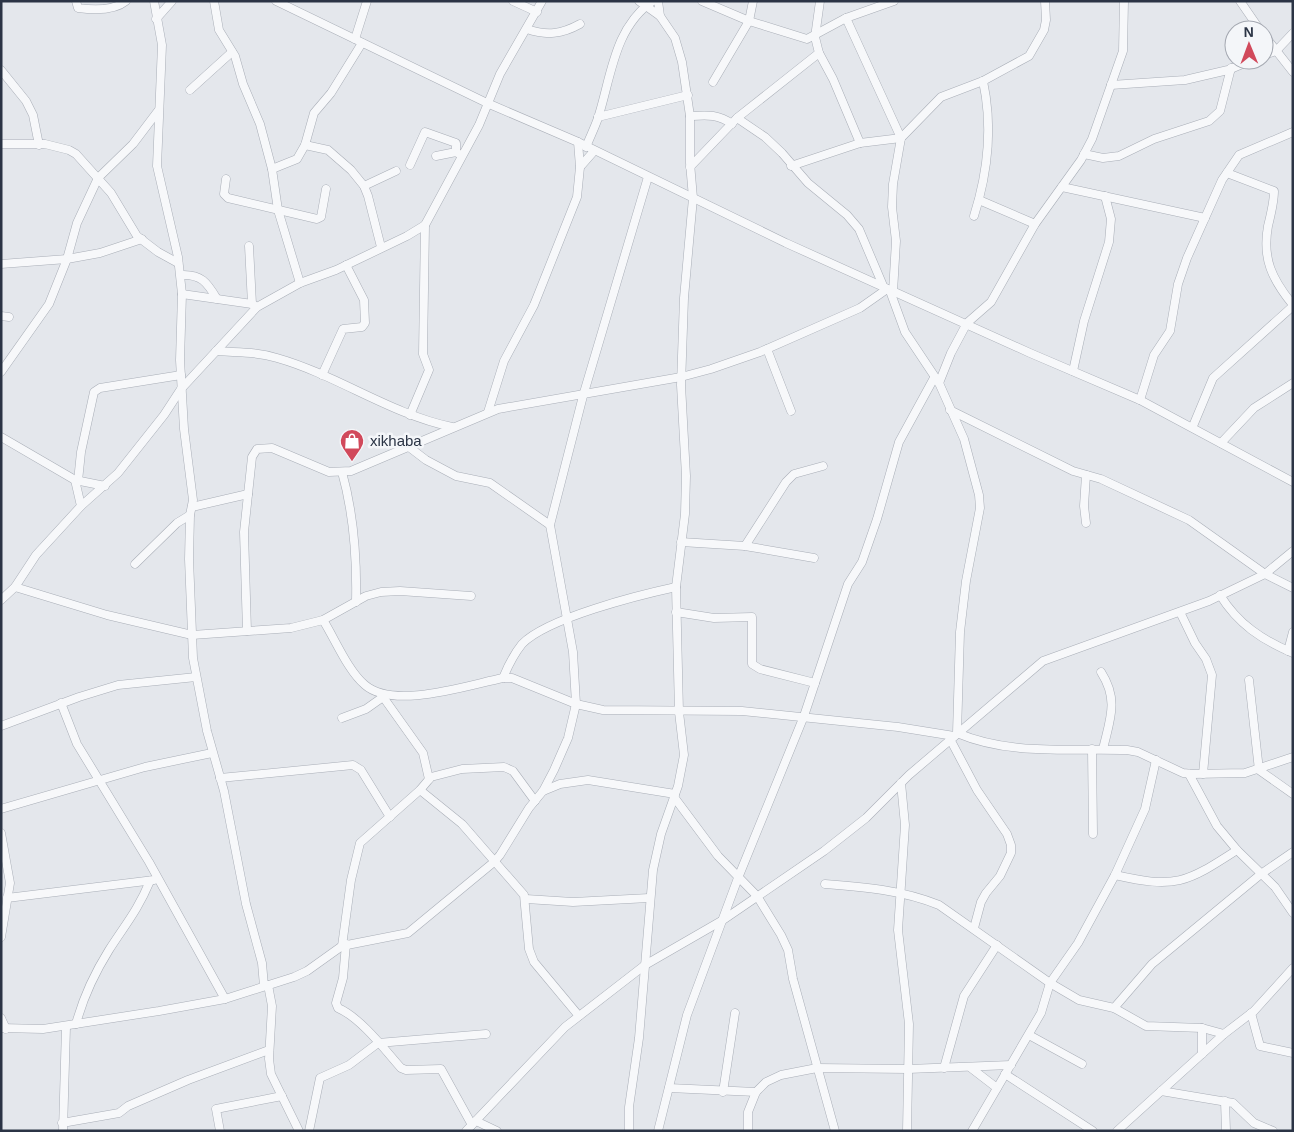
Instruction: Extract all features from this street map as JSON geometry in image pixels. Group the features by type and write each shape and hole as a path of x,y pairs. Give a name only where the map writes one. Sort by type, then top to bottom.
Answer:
{"street":[{"path":"76,1 78,8 88,9 116,6 126,1"},
{"path":"154,1 162,45 157,166 181,276 180,376 191,511 192,635 196,677 212,753 220,778 248,911 272,1006 269,1050 271,1074 299,1131"},
{"path":"156,19 172,1"},
{"path":"214,1 219,30 238,62 243,84 255,107 272,169 278,210 300,283"},
{"path":"276,1 487,103 578,142 888,290 1140,400 1193,426 1293,482"},
{"path":"272,169 297,158 305,145 314,112 330,93 358,41 367,1"},
{"path":"513,1 537,12"},
{"path":"410,415 429,370 423,359 424,225 500,74 542,1"},
{"path":"586,147 598,117 615,53 641,4 652,1"},
{"path":"629,1131 632,1078 639,1038 649,898 661,834 674,796 684,755 679,712 676,587 685,514 686,476 681,377 684,298 693,198 690,167 690,116 686,76 674,38 660,16 658,1"},
{"path":"702,1 750,21 787,32 801,39 814,37 846,18 894,1"},
{"path":"713,82 750,21 753,1"},
{"path":"820,1 814,37 819,53 833,79 860,144"},
{"path":"247,631 244,532 252,457 255,451 262,447 272,448 329,472 356,470 488,412 533,402 583,396 681,377 766,349 860,308 888,290 896,241 892,207 893,184 901,138 941,97 983,81 1029,56 1044,30 1046,20 1045,1"},
{"path":"658,1131 687,1015 738,878 804,716 848,584 862,562 877,519 899,442 937,381 967,323 991,302 1035,224 1062,187 1092,139 1123,51 1124,1"},
{"path":"1240,1 1253,20"},
{"path":"641,4 660,16"},
{"path":"846,18 901,138"},
{"path":"527,28 538,33 561,33 580,24"},
{"path":"1276,50 1293,33"},
{"path":"1274,48 1293,72"},
{"path":"190,90 232,52"},
{"path":"690,167 735,121 819,53"},
{"path":"1,70 26,101 33,115 39,145"},
{"path":"1111,85 1185,80 1224,70"},
{"path":"1084,154 1103,158 1119,156 1154,139 1209,121 1220,111 1230,70"},
{"path":"974,216 980,200 987,163 986,95 983,81"},
{"path":"598,117 688,95"},
{"path":"1,372 42,317 67,259 77,223 98,178 133,144 158,111"},
{"path":"690,116 711,114 722,116 765,137 782,153 791,166 847,215 859,229 888,290 905,332 937,381 967,445 980,502 960,632 954,736 977,790 1007,834 1011,845 1010,853 1000,876 981,902 974,928"},
{"path":"410,165 425,132 456,143 459,154"},
{"path":"1140,400 1154,355 1170,331 1178,284 1205,218 1227,173 1239,156 1293,132"},
{"path":"791,166 860,144 901,138"},
{"path":"488,412 504,361 534,305 577,197 580,167 578,142"},
{"path":"1,144 46,144 69,150 76,154 111,193 131,228 142,239 178,262"},
{"path":"305,145 328,150 351,170 364,186 381,247"},
{"path":"580,167 594,150"},
{"path":"436,156 459,154"},
{"path":"364,186 396,171"},
{"path":"1193,426 1213,378 1293,306 1270,268 1266,255 1267,234 1274,191 1227,173"},
{"path":"1,1018 3,1028 34,1030 66,1027 225,999 308,971 344,945 408,932 494,862 543,792 568,738 576,704 574,657 568,618 550,533 550,524 583,396 648,177"},
{"path":"226,179 225,196 320,219 326,189"},
{"path":"1062,187 1205,218"},
{"path":"1073,371 1084,321 1109,242 1111,219 1105,196"},
{"path":"980,200 1035,224"},
{"path":"1,600 15,587 36,555 81,506 105,486 136,450 181,389 255,306 300,283 346,265 407,236 424,225"},
{"path":"1,264 67,259 100,254 142,239"},
{"path":"249,246 255,306"},
{"path":"322,375 343,328 362,327 365,323 364,300 346,265"},
{"path":"181,276 199,276 205,281 217,299"},
{"path":"182,294 255,306"},
{"path":"766,349 791,411"},
{"path":"216,351 276,358 322,375 410,415 452,427"},
{"path":"81,506 77,480 94,392 100,388 180,376"},
{"path":"1221,443 1254,408 1293,383"},
{"path":"950,410 1086,475 1101,479 1200,526 1265,574 1293,588"},
{"path":"434,423 438,434"},
{"path":"1,437 77,480 105,486"},
{"path":"409,447 426,460 456,476 490,483 550,524"},
{"path":"745,546 786,482 794,474 823,466"},
{"path":"342,472 352,509 357,565 356,602"},
{"path":"1086,475 1084,506 1086,524"},
{"path":"135,564 191,511 248,494"},
{"path":"681,542 745,546 814,558"},
{"path":"471,1126 565,1027 645,965 723,920 824,851 866,818 901,783 1043,661 1180,612 1220,595 1265,574 1293,551"},
{"path":"15,587 107,615 192,635 291,628 323,620 366,596 381,592 400,591 471,596"},
{"path":"502,678 523,643 542,628 568,618 676,587"},
{"path":"1220,595 1230,610 1246,627 1263,640 1290,652 1293,632"},
{"path":"676,612 714,618 752,617 752,664 760,669 815,683"},
{"path":"1180,612 1195,643 1206,659 1212,675 1203,774"},
{"path":"323,620 355,673 365,685 382,695 423,753 429,779"},
{"path":"1101,672 1109,685 1113,708 1103,749"},
{"path":"1,726 61,703 118,685 196,677"},
{"path":"342,718 366,709 382,695 403,697 418,695 502,678 523,682 576,704 603,710 734,711 804,716 922,729 1000,746 1138,752 1189,774 1245,773 1293,757"},
{"path":"1249,680 1258,770 1293,794"},
{"path":"61,703 77,744 159,880 225,999"},
{"path":"1092,750 1093,834"},
{"path":"1,809 145,767 212,753"},
{"path":"972,1131 1041,1013 1050,983 1078,942 1115,875 1145,809 1156,760"},
{"path":"220,778 353,765 361,770 390,817"},
{"path":"471,1126 441,1069 406,1070 401,1068 378,1043 336,1006 344,966 344,945 358,848 363,840 420,790 429,779 462,769 504,767 513,771 535,801"},
{"path":"1189,774 1217,826 1237,850 1275,887 1293,913"},
{"path":"543,792 560,784 588,780 674,796 718,856 757,896 782,935 788,950 817,1068 835,1131"},
{"path":"901,783 905,825 898,930 909,1024 907,1131"},
{"path":"420,790 462,824 494,862 518,886 526,899 529,949 534,962 579,1016"},
{"path":"1,832 10,883 1,936"},
{"path":"1115,875 1156,883 1178,882 1196,875 1237,850"},
{"path":"1114,1008 1152,964 1261,874 1293,852"},
{"path":"8,898 159,880"},
{"path":"76,1024 86,993 94,977 110,948 140,906 150,881"},
{"path":"825,884 900,892 939,905 1050,983 1079,1000 1114,1008 1146,1026 1202,1028 1224,1034"},
{"path":"526,899 573,902 649,898"},
{"path":"944,1068 964,996 997,945"},
{"path":"1120,1130 1224,1034 1252,1013 1293,968"},
{"path":"723,1092 735,1013"},
{"path":"1252,1013 1260,1046 1293,1053"},
{"path":"66,1027 62,1127 119,1113 128,1106 188,1080 269,1050"},
{"path":"1202,1028 1202,1054"},
{"path":"309,1131 320,1078 349,1065 378,1043 486,1034"},
{"path":"1028,1035 1082,1064"},
{"path":"748,1131 748,1112 756,1092 766,1082 781,1075 817,1068 908,1070 1011,1065"},
{"path":"971,1068 997,1088"},
{"path":"1005,1074 1093,1131"},
{"path":"669,1088 723,1092 756,1092"},
{"path":"1161,1091 1225,1101 1237,1106 1254,1123 1273,1131"},
{"path":"220,1131 216,1109 282,1096"},
{"path":"1225,1101 1226,1131"},
{"path":"482,1114 486,1126"},
{"path":"471,1126 486,1126 497,1131"}],"place":[{"name":"xikhaba","path":"352,462"}]}
